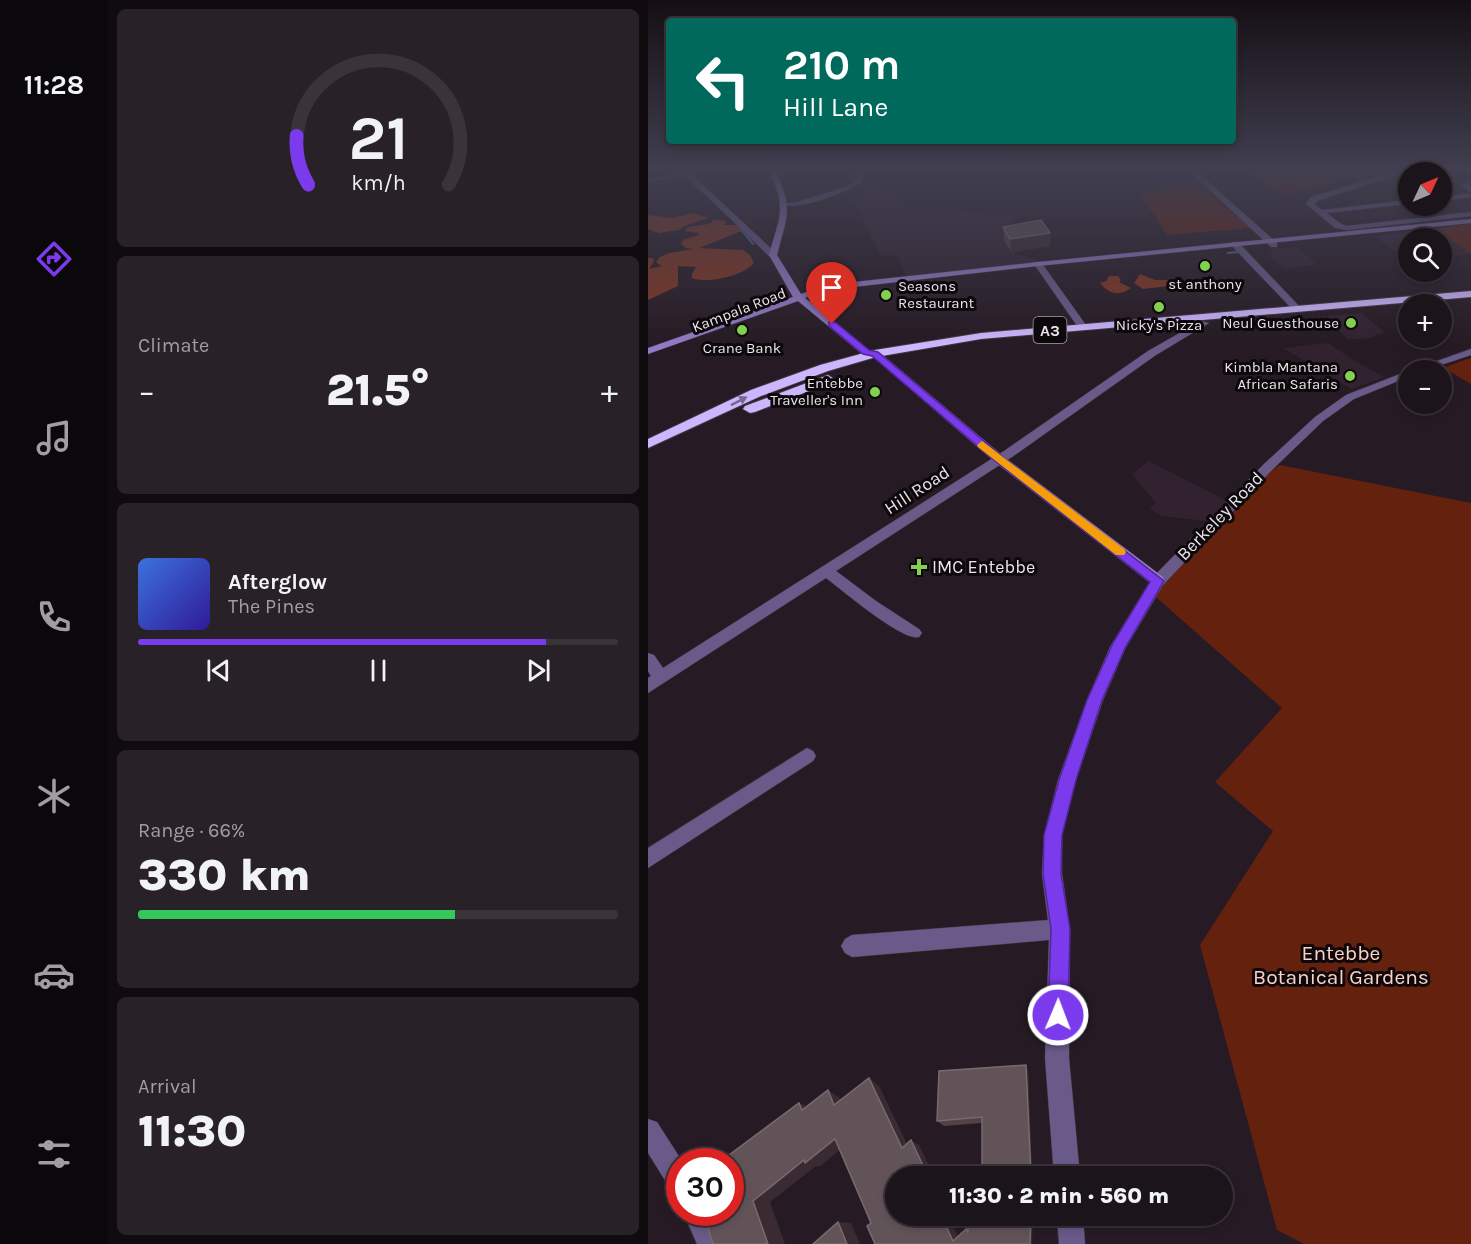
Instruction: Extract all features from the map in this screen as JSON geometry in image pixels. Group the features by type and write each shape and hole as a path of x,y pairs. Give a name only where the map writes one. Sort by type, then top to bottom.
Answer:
{"highway":[{"name":"A3","path":"648,454 763,403 879,358 962,338 1471,294"},
{"path":"1452,301 1471,300"},
{"name":"A3","path":"648,444 756,393 824,368 879,358 1024,339 1398,306"}],"main road":[{"path":"780,228 773,255 800,298 866,352 879,358 999,459 1158,581"},
{"name":"Kampala Road","path":"648,351 800,298 832,292 920,278 1328,239 1342,235 1406,228"},
{"name":"Kampala Road","path":"648,358 800,298"}],"street":[{"path":"744,228 773,255"},
{"path":"1256,228 1271,243"},
{"path":"1237,246 1297,309"},
{"path":"1039,266 1083,328"},
{"name":"Hill Road","path":"655,682 999,459 1113,379 1204,323"},
{"path":"1447,360 1471,352"},
{"name":"Berkeley Road","path":"1066,1166 1057,1058 1060,929 1052,874 1053,835 1067,780 1095,700 1118,647 1158,581 1269,466 1319,419 1350,397 1398,378"},
{"path":"825,570 870,605 914,633"},
{"path":"648,659 655,682"},
{"path":"648,859 807,756"},
{"path":"852,946 1060,929"},
{"path":"648,1131 666,1159"},
{"path":"703,1226 711,1244"},
{"path":"1071,1226 1072,1244"}],"shaded area":[{"path":"648,228 682,228 659,233"},
{"path":"687,228 742,228 744,230 699,248 743,250 750,255 754,263 734,275 707,280 692,278 696,267 678,266 678,286 648,300 648,258 653,258 654,261 649,269 662,266 656,262 660,257 669,253 694,249 686,248 681,244 683,240 699,235 698,233 685,231"},
{"path":"867,228 1007,228 1004,233 1016,254 1052,265 906,276 897,255 881,256"},
{"path":"1398,233 1398,253 1374,236"},
{"path":"1452,242 1471,254 1452,256"},
{"path":"1296,247 1318,265 1284,268 1268,255 1273,254 1270,249"},
{"path":"1140,274 1155,280 1171,280 1177,285 1143,289 1134,283"},
{"path":"1109,276 1118,276 1121,280 1119,282 1131,288 1122,293 1107,290 1100,283 1106,281"},
{"path":"1362,313 1384,332 1369,338 1348,340 1327,316"},
{"path":"1328,343 1384,377 1352,389 1283,348"},
{"path":"1149,461 1227,501 1208,521 1161,516 1150,509 1156,503 1132,474"}],"green space":[{"path":"1162,228 1250,228 1167,235"},
{"path":"1452,228 1471,228 1471,254 1452,242"},
{"path":"1470,358 1471,384 1452,373 1452,365"},
{"name":"Entebbe Botanical Gardens","path":"1280,465 1471,503 1471,1244 1304,1244 1277,1230 1200,945 1273,831 1215,782 1282,708 1149,591 1271,471"}],"building":[{"path":"1004,228 1047,228 1050,233 1010,239"},
{"path":"1026,1065 1031,1166 982,1166 982,1117 937,1121 939,1071"},
{"path":"869,1078 902,1148 911,1140 923,1166 885,1166 885,1226 946,1226 953,1241 966,1229 968,1233 969,1226 1031,1226 1030,1244 875,1244 867,1226 871,1223 835,1139 805,1163 804,1160 753,1201 768,1244 713,1244 707,1226 744,1226 744,1148 738,1148 799,1103 802,1110 828,1090 834,1105"},
{"path":"838,1222 847,1244 813,1244"}],"waterway":[{"path":"740,228 753,244"},
{"path":"1228,253 1238,252"}],"slow traffic":[{"path":"982,445 1120,552"}],"place":[{"name":"st anthony","path":"1205,266"},
{"name":"Seasons Restaurant","path":"886,295"},
{"name":"Nicky's Pizza","path":"1159,307"},
{"name":"Neul Guesthouse","path":"1351,323"},
{"name":"Crane Bank","path":"742,330"},
{"name":"Kimbla Mantana African Safaris","path":"1350,376"},
{"name":"Entebbe Traveller's Inn","path":"875,392"},
{"name":"IMC Entebbe","path":"919,567"}],"route":[{"path":"832,324 866,352 875,354 999,459 1158,581 1118,647 1095,700 1067,780 1053,835 1052,874 1060,929 1058,1015"}]}
